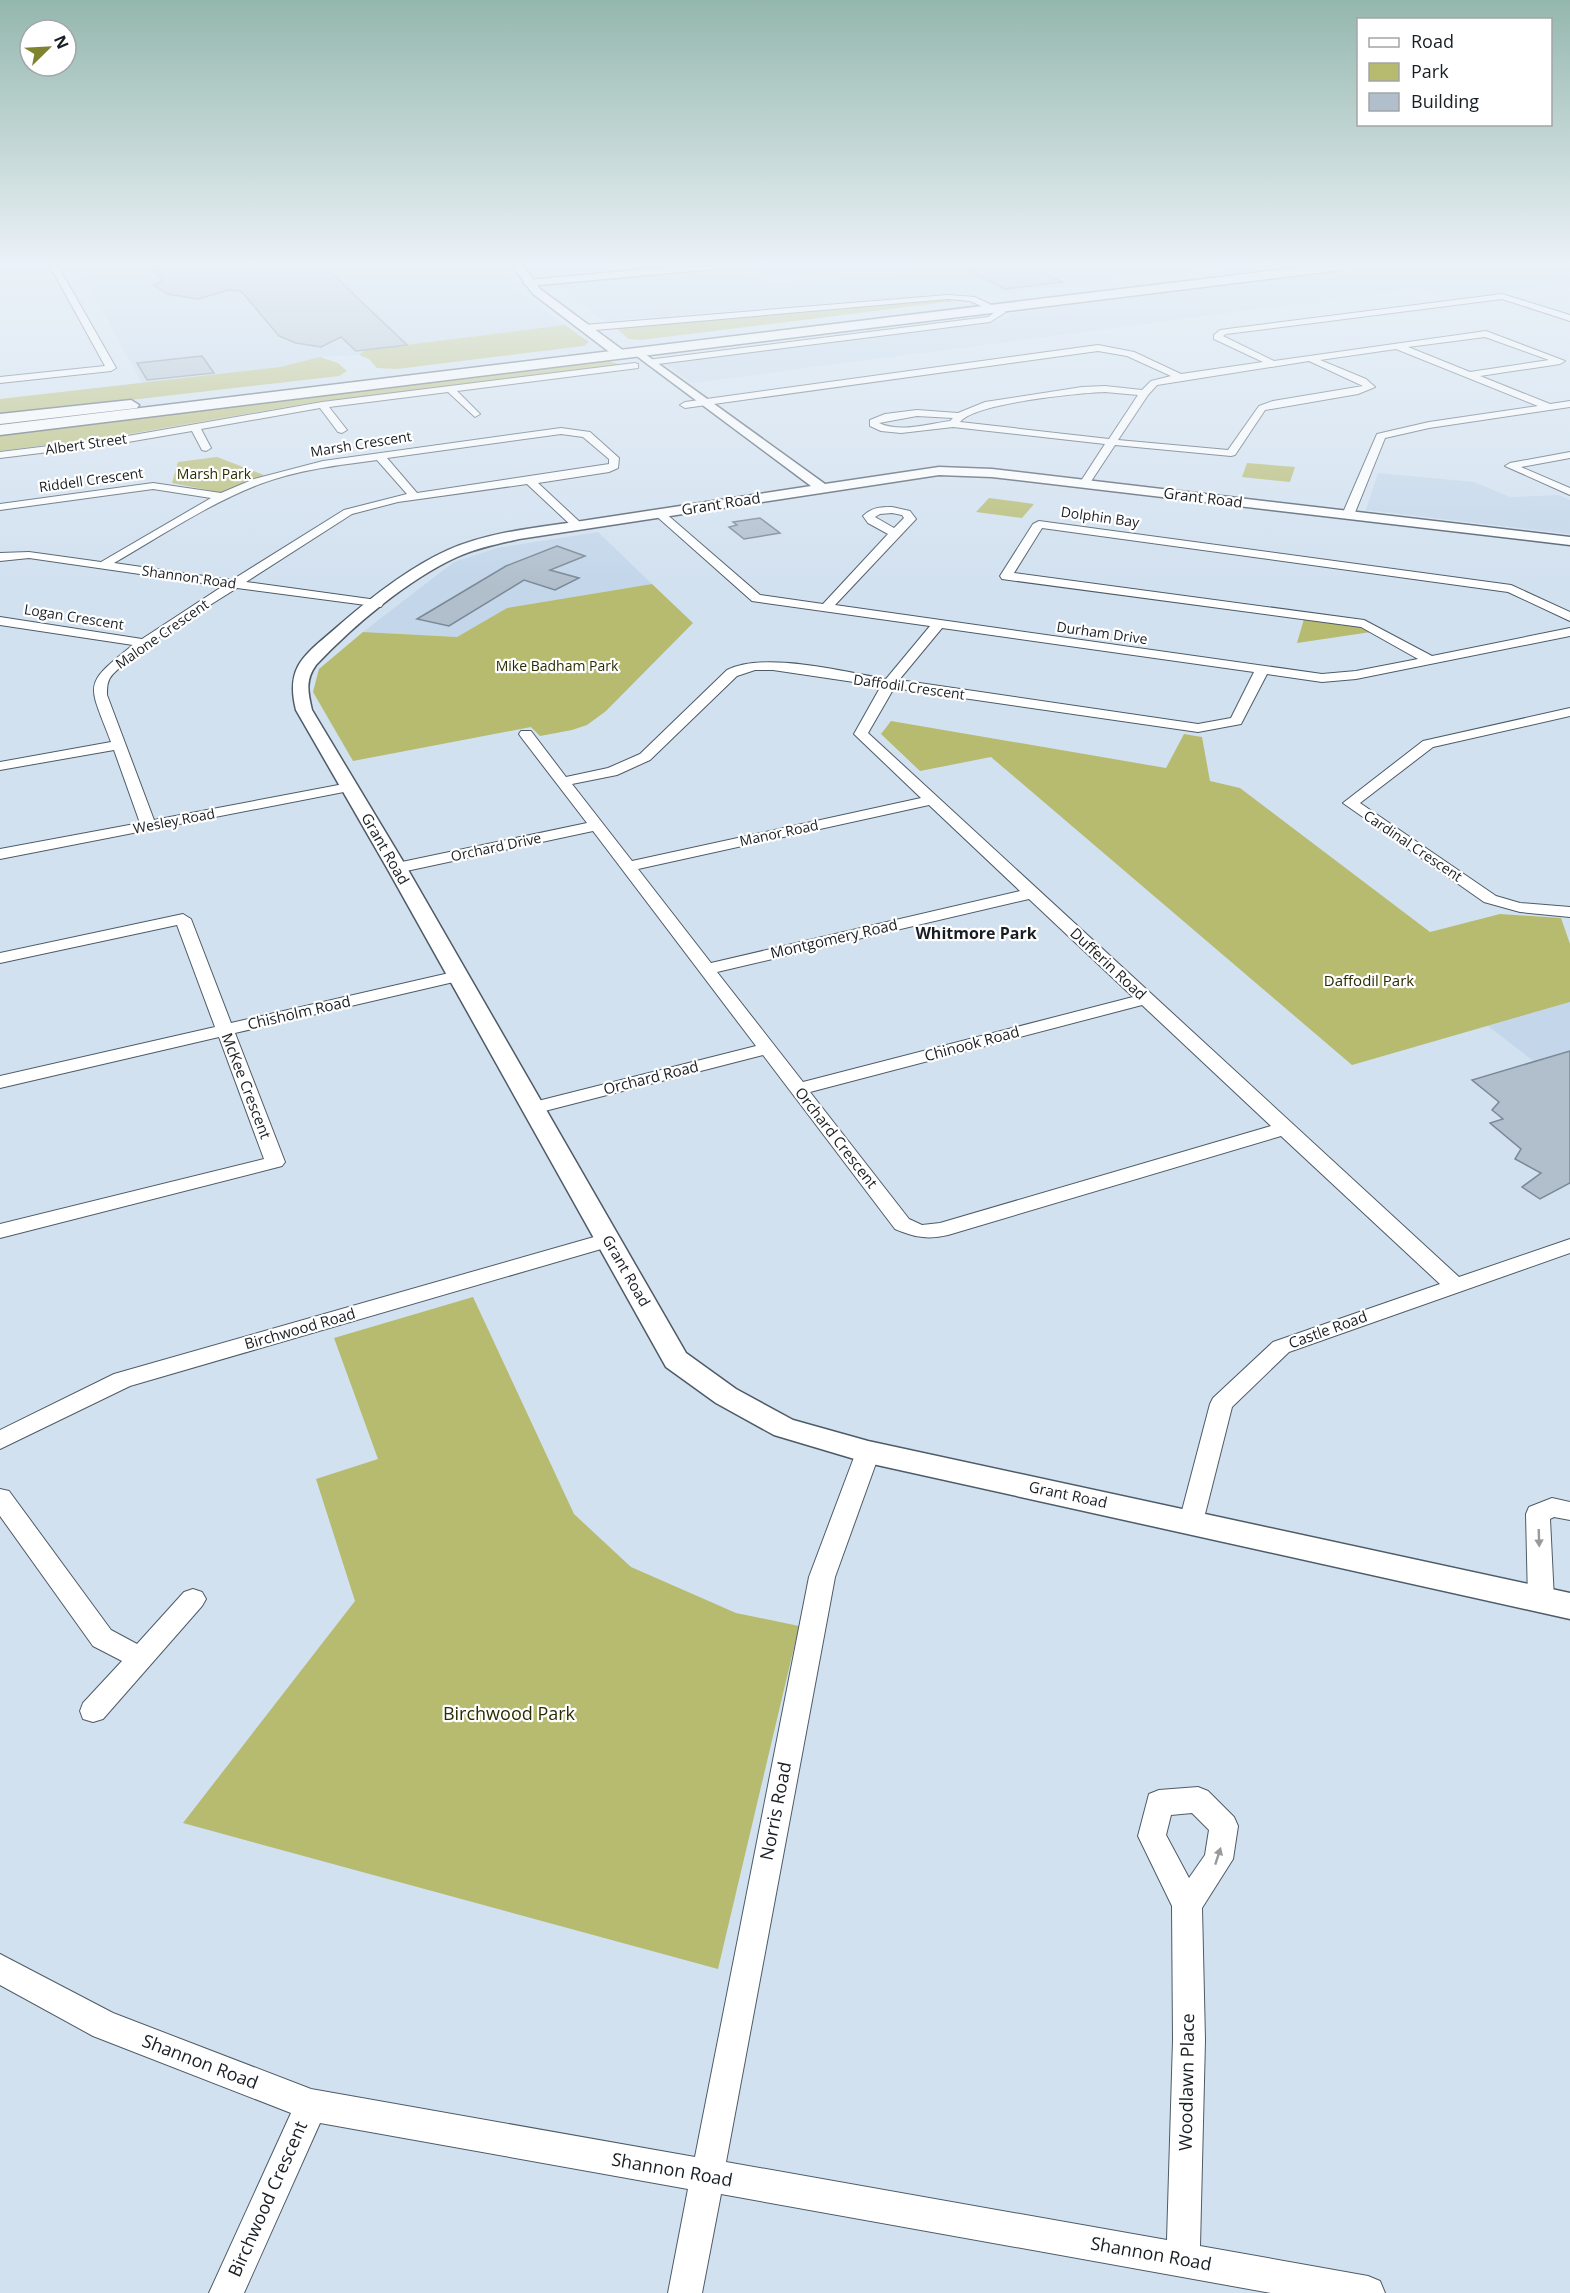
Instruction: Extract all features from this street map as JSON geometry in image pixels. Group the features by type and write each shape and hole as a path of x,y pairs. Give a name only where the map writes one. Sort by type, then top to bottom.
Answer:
{"highway":[{"path":"0,420 131,405"},
{"path":"0,430 51,423"}],"main road":[{"name":"Albert Street","path":"131,405 465,373"},
{"name":"Albert Street","path":"51,423 491,373"}],"street":[{"path":"0,380 65,373"},
{"name":"Albert Street","path":"0,455 122,440 322,405 450,389 541,373"},
{"path":"658,373 704,402 762,444 803,487"},
{"path":"680,401 704,402 916,373"},
{"path":"1172,373 1180,377"},
{"path":"1084,484 1144,393 1154,383 1209,373"},
{"path":"956,420 939,411 889,416 875,420 874,424 893,430 956,420 1111,442 1231,453 1262,408 1273,404 1358,391 1370,387 1363,381 1344,373"},
{"path":"1465,373 1549,407"},
{"path":"1470,375 1483,373"},
{"path":"450,389 475,414"},
{"path":"956,420 985,405 1082,390 1105,389 1144,393"},
{"path":"680,401 704,419"},
{"path":"1348,515 1381,436 1429,425 1570,404"},
{"path":"322,405 342,430"},
{"path":"195,427 206,448"},
{"name":"Marsh Crescent","path":"103,565 222,496 258,481 323,464 572,431 586,434 614,458 614,466 605,470 414,496 348,512 235,584"},
{"path":"742,447 762,444"},
{"path":"1570,455 1510,466 1570,492"},
{"path":"379,456 414,496"},
{"name":"Grant Road","path":"1568,541 955,470 803,487 660,514 490,541 450,555 425,569 326,644 309,661 301,676 299,692 304,710 397,868 676,1360 726,1396 784,1428 868,1452 1570,1606"},
{"path":"529,480 578,526"},
{"name":"Riddell Crescent","path":"0,507 153,486 222,496"},
{"name":"Durham Drive","path":"660,514 756,598 1322,678 1356,675 1570,632"},
{"name":"Dolphin Bay","path":"1428,659 1364,624 1006,576 1039,524 1511,589 1570,616"},
{"path":"825,609 895,533"},
{"name":"Shannon Road","path":"0,557 29,555 377,604"},
{"name":"Malone Crescent","path":"149,826 100,695 100,684 107,672 144,643 235,584"},
{"name":"Logan Crescent","path":"0,621 144,643"},
{"name":"Dufferin Road","path":"938,625 889,684 861,734 1454,1285"},
{"name":"Daffodil Crescent","path":"563,782 612,772 645,757 732,673 742,668 773,666 1198,728 1236,721 1262,670"},
{"name":"Cardinal Crescent","path":"1570,712 1428,744 1350,803 1490,899 1521,908 1570,912"},
{"name":"Orchard Crescent","path":"526,734 902,1224 920,1232 941,1230 1286,1128"},
{"path":"0,766 119,745"},
{"name":"Wesley Road","path":"0,854 349,787"},
{"name":"Manor Road","path":"627,867 932,800"},
{"name":"Orchard Drive","path":"397,868 595,826"},
{"name":"Montgomery Road","path":"706,969 1032,893"},
{"name":"McKee Crescent","path":"0,958 183,919 275,1162 0,1231"},
{"name":"Chisholm Road","path":"0,1082 458,976"},
{"name":"Chinook Road","path":"798,1089 1146,999"},
{"name":"Orchard Road","path":"534,1108 768,1048"},
{"name":"Birchwood Road","path":"0,1440 122,1380 608,1240"},
{"name":"Castle Road","path":"1191,1522 1221,1404 1281,1347 1570,1246"},
{"name":"Norris Road","path":"685,2293 822,1577 868,1452"},
{"path":"0,1498 102,1638 141,1658"},
{"path":"1541,1600 1538,1514 1552,1507 1570,1511"},
{"path":"93,1711 193,1599"},
{"name":"Woodlawn Place","path":"1183,2260 1189,2040 1187,1905"},
{"name":"Shannon Road","path":"0,1969 104,2025 311,2105 1368,2293"},
{"name":"Birchwood Crescent","path":"226,2293 311,2105"}],"shaded area":[{"path":"137,373 228,373 142,383"},
{"path":"678,373 769,373 692,383"},
{"path":"1378,473 1474,482 1510,497 1558,495 1570,500 1570,534 1366,510"},
{"path":"598,532 652,584 507,608 457,637 363,632 454,562 497,548"},
{"path":"1570,1002 1570,1089 1488,1026"}],"green space":[{"path":"227,373 344,373 339,376 0,415 0,399"},
{"path":"500,373 558,373 316,402 118,436 0,451 0,435"},
{"name":"Marsh Park","path":"217,457 264,475 223,493 172,483 178,462"},
{"path":"1247,463 1295,467 1290,482 1242,477"},
{"path":"989,498 1034,504 1022,518 976,512"},
{"name":"Mike Badham Park","path":"652,584 693,623 606,711 587,725 572,730 540,736 531,727 353,761 313,692 319,669 363,632 457,637 507,608"},
{"path":"1304,619 1360,626 1371,632 1297,643"},
{"name":"Daffodil Park","path":"891,721 1166,768 1184,734 1202,737 1210,781 1240,788 1430,932 1500,914 1561,918 1570,944 1570,1002 1352,1065 991,757 920,771 881,734"},
{"name":"Birchwood Park","path":"473,1297 574,1514 631,1567 736,1613 799,1626 718,1969 183,1823 355,1601 316,1479 378,1459 334,1338"}],"building":[{"path":"143,373 214,373 147,380"},
{"path":"760,518 780,533 744,539 729,527 737,525 733,522"},
{"path":"557,546 585,556 550,570 579,578 555,590 524,580 449,626 417,619 506,566"},
{"path":"1570,1051 1570,1183 1540,1199 1522,1187 1541,1173 1515,1159 1521,1149 1490,1123 1503,1119 1492,1110 1499,1102 1472,1080"}],"district":[{"name":"Whitmore Park","path":"976,933"}]}
